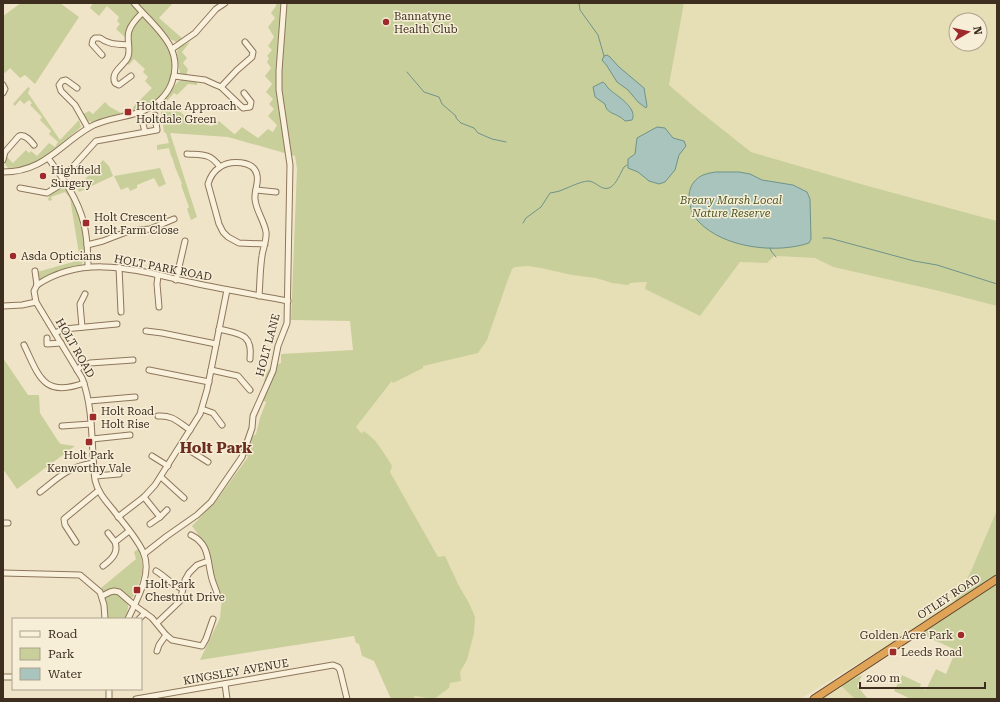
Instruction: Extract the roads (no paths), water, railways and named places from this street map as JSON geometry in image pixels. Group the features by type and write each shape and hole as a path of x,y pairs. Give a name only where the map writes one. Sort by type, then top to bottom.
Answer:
{"highway":[{"name":"OTLEY ROAD","path":"814,699 997,579"}],"street":[{"path":"3,172 28,168 48,158 96,123 146,110 161,100 169,90 174,76 176,62 172,49 160,32 134,3"},
{"path":"172,49 192,36 216,9 225,3"},
{"name":"HOLT LANE","path":"144,554 192,519 211,502 242,457 252,428 253,416 273,371 278,346 287,323 290,165 279,90 284,3"},
{"path":"131,76 119,85 113,80 115,74 128,59 129,29 142,13"},
{"path":"102,54 92,44 94,38 100,38 110,44 128,45"},
{"path":"221,87 252,57 253,52 245,42"},
{"path":"174,76 205,80 221,87 243,108 248,108 250,107 251,102 244,93"},
{"path":"77,88 66,80 62,81 59,85 61,91 75,105 88,128"},
{"path":"3,85 3,93"},
{"path":"140,112 144,132"},
{"path":"69,171 96,141 157,130 155,115"},
{"path":"3,160 5,152 19,136 26,137 34,145"},
{"path":"187,154 210,156 220,167"},
{"path":"48,158 65,182 77,204 84,224 88,267"},
{"path":"259,296 261,263 265,244 266,231 255,198 256,171 250,165 234,163 220,167 214,172 209,180 208,188 219,224 223,232 228,237 239,242 265,244"},
{"path":"20,188 46,193 65,182"},
{"path":"256,190 276,192"},
{"path":"87,245 103,241 128,231 150,229 174,219"},
{"path":"176,280 185,241"},
{"name":"HOLT PARK ROAD","path":"37,285 55,275 70,270 88,267 119,267 176,280 288,301"},
{"path":"119,267 121,312"},
{"path":"3,306 22,305 36,302 34,291 37,285 35,271"},
{"path":"158,276 157,284 159,307"},
{"path":"118,517 144,497 161,477 202,409 227,290"},
{"path":"82,327 80,304 85,294"},
{"name":"HOLT ROAD","path":"36,302 84,383 88,401 94,476 98,491 129,531 144,554"},
{"path":"55,333 64,329 117,324"},
{"path":"219,330 238,333 245,337 251,348 250,359"},
{"path":"146,331 216,344"},
{"path":"46,338 47,344 61,342"},
{"path":"24,345 44,382 49,385 61,387 84,383"},
{"path":"77,370 81,366 90,363 132,360"},
{"path":"149,370 208,382"},
{"path":"211,370 238,376 250,390"},
{"path":"88,401 135,397"},
{"path":"202,409 213,413 222,425"},
{"path":"158,416 166,415 171,417 190,430"},
{"path":"62,426 90,424"},
{"path":"92,439 130,435"},
{"path":"181,445 208,462"},
{"path":"152,456 168,466"},
{"path":"40,492 68,470 80,465 93,463"},
{"path":"94,476 119,474"},
{"path":"161,477 184,498"},
{"path":"76,542 65,525 64,519 98,491"},
{"path":"144,497 160,517"},
{"path":"150,524 168,510"},
{"path":"115,542 129,531"},
{"path":"103,566 110,561 116,549 115,542 108,533"},
{"path":"191,535 198,539 205,548 211,576 217,593"},
{"path":"128,618 144,580 146,568 144,554"},
{"path":"157,623 177,605 182,596 185,580 189,573 197,565 208,562"},
{"path":"156,572 174,585 183,589"},
{"path":"3,573 76,574 87,580 100,592 102,596 105,618"},
{"path":"102,596 114,591 124,595 157,623 166,635 177,642 202,646 213,619"},
{"path":"141,618 145,613"},
{"path":"157,651 166,635"},
{"name":"KINGSLEY AVENUE","path":"136,699 333,665 338,666 343,677 347,699"},
{"path":"225,684 227,699"}],"water":[{"path":"607,55 644,88 646,108 638,102 628,90 617,82 602,60 604,56"},
{"path":"603,82 626,103 632,111 632,120 625,121 607,109 605,104 595,97 593,87"},
{"path":"657,127 665,128 673,138 684,141 686,146 679,155 675,170 665,182 659,184 649,181 638,172 628,168 628,159 635,154 637,138"},
{"path":"716,172 739,172 750,174 762,180 793,185 807,192 810,199 811,239 809,243 781,248 766,248 736,243 722,238 710,231 696,218 689,202 689,197 691,186 698,178"}],"waterway":[{"path":"579,3 580,10 598,35 604,56"},
{"path":"407,72 424,92 439,97 442,104 456,116 461,123 474,128 478,133 492,139 506,142"},
{"path":"523,223 526,218 541,207 550,193 588,181 604,188 611,187 617,180 624,167 627,165"},
{"path":"823,238 829,238 914,261 937,265 997,284"},
{"path":"770,248 776,257"}],"place":[{"name":"Bannatyne Health Club","path":"386,22"},
{"name":"Holtdale Approach Holtdale Green","path":"128,112"},
{"name":"Highfield Surgery","path":"43,176"},
{"name":"Holt Crescent Holt Farm Close","path":"86,223"},
{"name":"Asda Opticians","path":"13,256"},
{"name":"Holt Road Holt Rise","path":"93,417"},
{"name":"Holt Park Kenworthy Vale","path":"89,442"},
{"name":"Holt Park Chestnut Drive","path":"137,590"},
{"name":"Golden Acre Park","path":"961,635"},
{"name":"Leeds Road","path":"893,652"}],"district":[{"name":"Holt Park","path":"216,448"}],"park label":[{"name":"Breary Marsh Local Nature Reserve","path":"731,206"}]}
